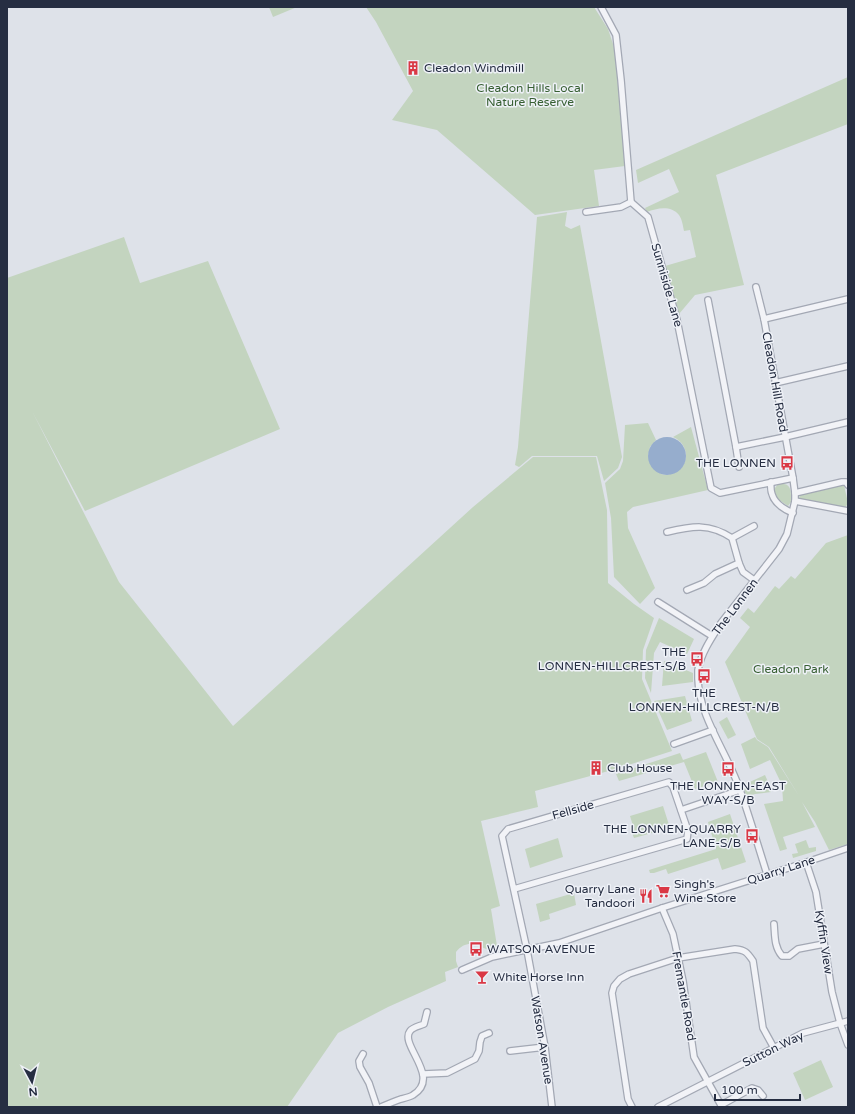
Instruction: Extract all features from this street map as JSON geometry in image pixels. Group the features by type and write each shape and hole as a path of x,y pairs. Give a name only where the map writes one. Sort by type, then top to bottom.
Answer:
{"street":[{"path":"586,212 621,207 631,202 616,35 602,7"},
{"name":"Sunniside Lane","path":"631,202 648,217 677,320 711,488 720,493 793,478"},
{"name":"Cleadon Hill Road","path":"756,287 764,319 793,478"},
{"path":"764,319 848,299"},
{"path":"708,300 739,467"},
{"path":"775,383 848,366"},
{"path":"736,447 848,422"},
{"name":"The Lonnen","path":"767,874 734,774 702,705 698,687 698,670 712,636 779,549 787,534 795,501 793,478"},
{"path":"770,482 771,495 780,506 792,513"},
{"path":"795,493 842,482 846,482 848,485"},
{"path":"795,501 848,511"},
{"path":"732,538 754,526"},
{"path":"667,532 688,527 706,527 722,532 732,538 743,572 754,580"},
{"path":"687,590 704,584 715,574 739,563"},
{"path":"658,602 712,636"},
{"path":"674,744 713,730"},
{"name":"Fellside","path":"514,889 502,836 508,829 669,782 673,787 681,810"},
{"path":"514,889 687,839 688,831 681,810 740,790"},
{"name":"Quarry Lane","path":"462,970 489,958 559,943 848,848"},
{"name":"Kyffin View","path":"806,862 816,892 832,992 840,1023 848,1045"},
{"name":"Watson Avenue","path":"514,889 527,950 544,1047 552,1107"},
{"name":"Fremantle Road","path":"662,908 673,934 694,1057 722,1106"},
{"path":"774,924 776,946 778,952 782,956 789,956 798,949 824,944"},
{"path":"632,1107 628,1100 612,993 614,986 620,979 629,974 678,958 735,949 743,950 753,961 763,1028 774,1048"},
{"path":"381,1107 413,1095 421,1087 424,1077 420,1065 414,1055 409,1033 411,1029 424,1024 427,1012"},
{"name":"Sutton Way","path":"658,1107 803,1033 848,1021"},
{"path":"423,1074 447,1073 475,1059 479,1051 482,1036 489,1033"},
{"path":"510,1051 544,1047"},
{"path":"363,1054 359,1061 360,1067 369,1083 377,1107"},
{"path":"722,1106 752,1088 758,1090 763,1096"}],"green space":[{"path":"269,7 297,7 273,17"},
{"name":"Cleadon Hills Local Nature Reserve","path":"366,7 594,7 608,29 615,50 625,166 594,170 599,206 535,215 437,130 392,120 413,91 376,22"},
{"path":"848,77 848,124 716,175 744,285 695,295 679,314 665,266 696,257 690,230 684,231 679,215 672,210 664,208 647,212 645,208 679,192 669,169 638,183 636,170"},
{"path":"567,212 565,226 571,229 580,225 622,457 618,468 604,481 597,456 532,456 519,467 515,465 518,447 537,217"},
{"path":"124,237 140,283 208,261 280,429 85,511 32,411 119,582 233,726 473,507 533,457 596,457 607,510 608,583 654,618 643,650 642,679 672,751 616,769 535,791 538,807 481,821 500,906 491,909 497,946 486,949 478,945 470,944 459,948 456,952 458,967 445,972 446,981 388,1007 338,1033 287,1107 7,1107 7,278"},
{"path":"648,423 656,440 650,447 648,456 661,474 677,472 682,467 686,454 680,442 673,437 691,427 708,490 633,507 627,512 628,528 655,588 640,604 614,577 611,518 605,483 620,469 623,461 625,425"},
{"path":"778,484 786,484 790,488 791,502 788,506 779,500 775,495 775,488"},
{"path":"844,485 848,503 845,508 799,499 800,495"},
{"name":"Cleadon Park","path":"848,535 848,844 829,850 815,822 802,802 815,827 783,837 787,849 780,851 764,804 783,801 782,785 770,760 750,769 741,744 755,737 757,740 768,747 799,796 769,747 757,739 725,662 750,627 740,618 748,608 754,613 775,586 779,589 791,576 795,579 826,543"},
{"path":"659,618 694,639 687,654 660,642 654,653 651,693 645,678 646,650"},
{"path":"664,661 693,673 693,682 662,686"},
{"path":"685,696 692,721 667,730 654,701"},
{"path":"727,717 736,735 728,739 719,722"},
{"path":"706,752 718,782 695,789 684,762 619,781 616,774 680,753 683,760"},
{"path":"765,775 771,792 746,797 743,785"},
{"path":"663,806 670,828 634,838 632,833 634,829 630,816"},
{"path":"730,814 746,862 722,870 718,858 668,874 666,869 650,873 649,870 716,849 708,822"},
{"path":"558,838 563,857 530,868 525,849"},
{"path":"806,840 809,848 816,847 816,851 793,858 792,854 798,853 795,844"},
{"path":"574,893 576,905 549,914 550,919 540,922 536,904"},
{"path":"821,1060 833,1087 805,1100 793,1073"}],"water":[{"path":"663,437 671,437 678,440 683,445 686,456 683,467 678,472 671,475 663,475 656,472 651,467 648,460 648,452 651,445 656,440"}],"place":[{"name":"Cleadon Windmill","path":"413,68"},
{"name":"THE LONNEN","path":"787,463"},
{"name":"THE LONNEN-HILLCREST-S/B","path":"697,659"},
{"name":"THE LONNEN-HILLCREST-N/B","path":"704,676"},
{"name":"Club House","path":"596,768"},
{"name":"THE LONNEN-EAST WAY-S/B","path":"728,769"},
{"name":"THE LONNEN-QUARRY LANE-S/B","path":"752,836"},
{"name":"Singh's Wine Store","path":"663,891"},
{"name":"Quarry Lane Tandoori","path":"646,896"},
{"name":"WATSON AVENUE","path":"476,949"},
{"name":"White Horse Inn","path":"482,977"}]}
